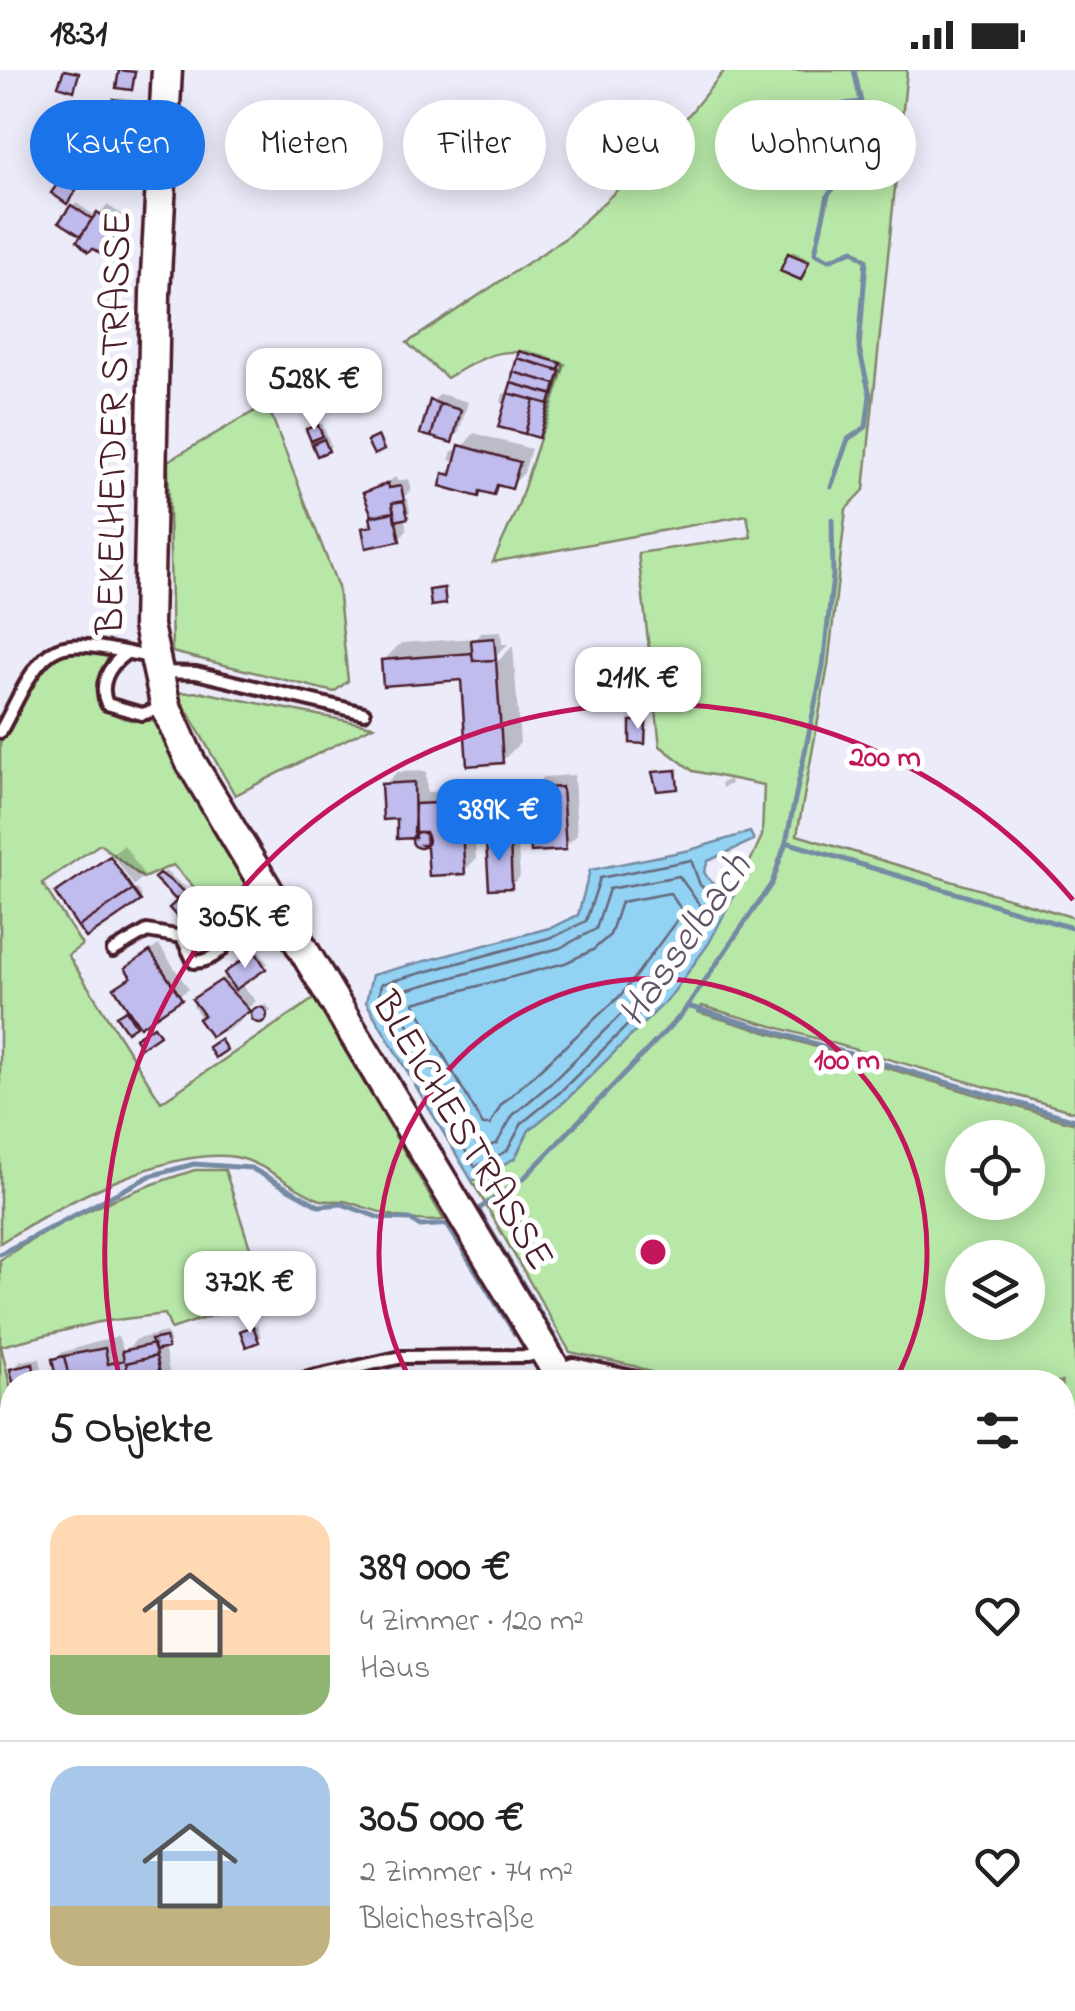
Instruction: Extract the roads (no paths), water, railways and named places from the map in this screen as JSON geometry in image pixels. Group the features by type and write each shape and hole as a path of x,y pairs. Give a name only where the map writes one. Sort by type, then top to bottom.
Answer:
{"street":[{"name":"BEKELHEIDER STRASSE","path":"144,661 167,70"},
{"name":"BLEICHESTRASSE","path":"144,661 190,761 555,1368"}],"lane":[{"path":"0,732 42,662 58,649 144,661 364,713"},
{"path":"144,661 107,673 103,689 107,704 142,714 166,707"},
{"path":"182,937 194,962 208,962 223,949 240,922 274,898"},
{"path":"112,952 147,931 182,937 215,921 240,922"},
{"path":"344,1370 402,1357 528,1356 555,1368 573,1364 600,1370"}],"water":[{"path":"750,832 754,840 708,861 704,872 710,881 737,890 709,943 670,997 565,1101 529,1130 515,1158 472,1181 366,1002 372,975 553,927 578,915 590,870 690,850"}],"waterway":[{"name":"Hasselbach","path":"831,487 848,439 866,427 870,395 859,348 866,260 853,250 829,260 815,253 828,195 839,182 823,156 823,141 844,104 861,102 854,70"},
{"name":"Hasselbach","path":"476,1211 524,1178 682,1014 772,883 786,842 823,666 833,576 832,519"},
{"path":"786,842 1075,929"},
{"path":"687,1006 1075,1120"},
{"name":"Hasselbach","path":"0,1254 150,1176 194,1164 251,1168 319,1206 342,1204 380,1218 410,1219 420,1226 452,1224"},
{"path":"478,1209 560,1346"},
{"path":"448,1226 515,1334"}]}
